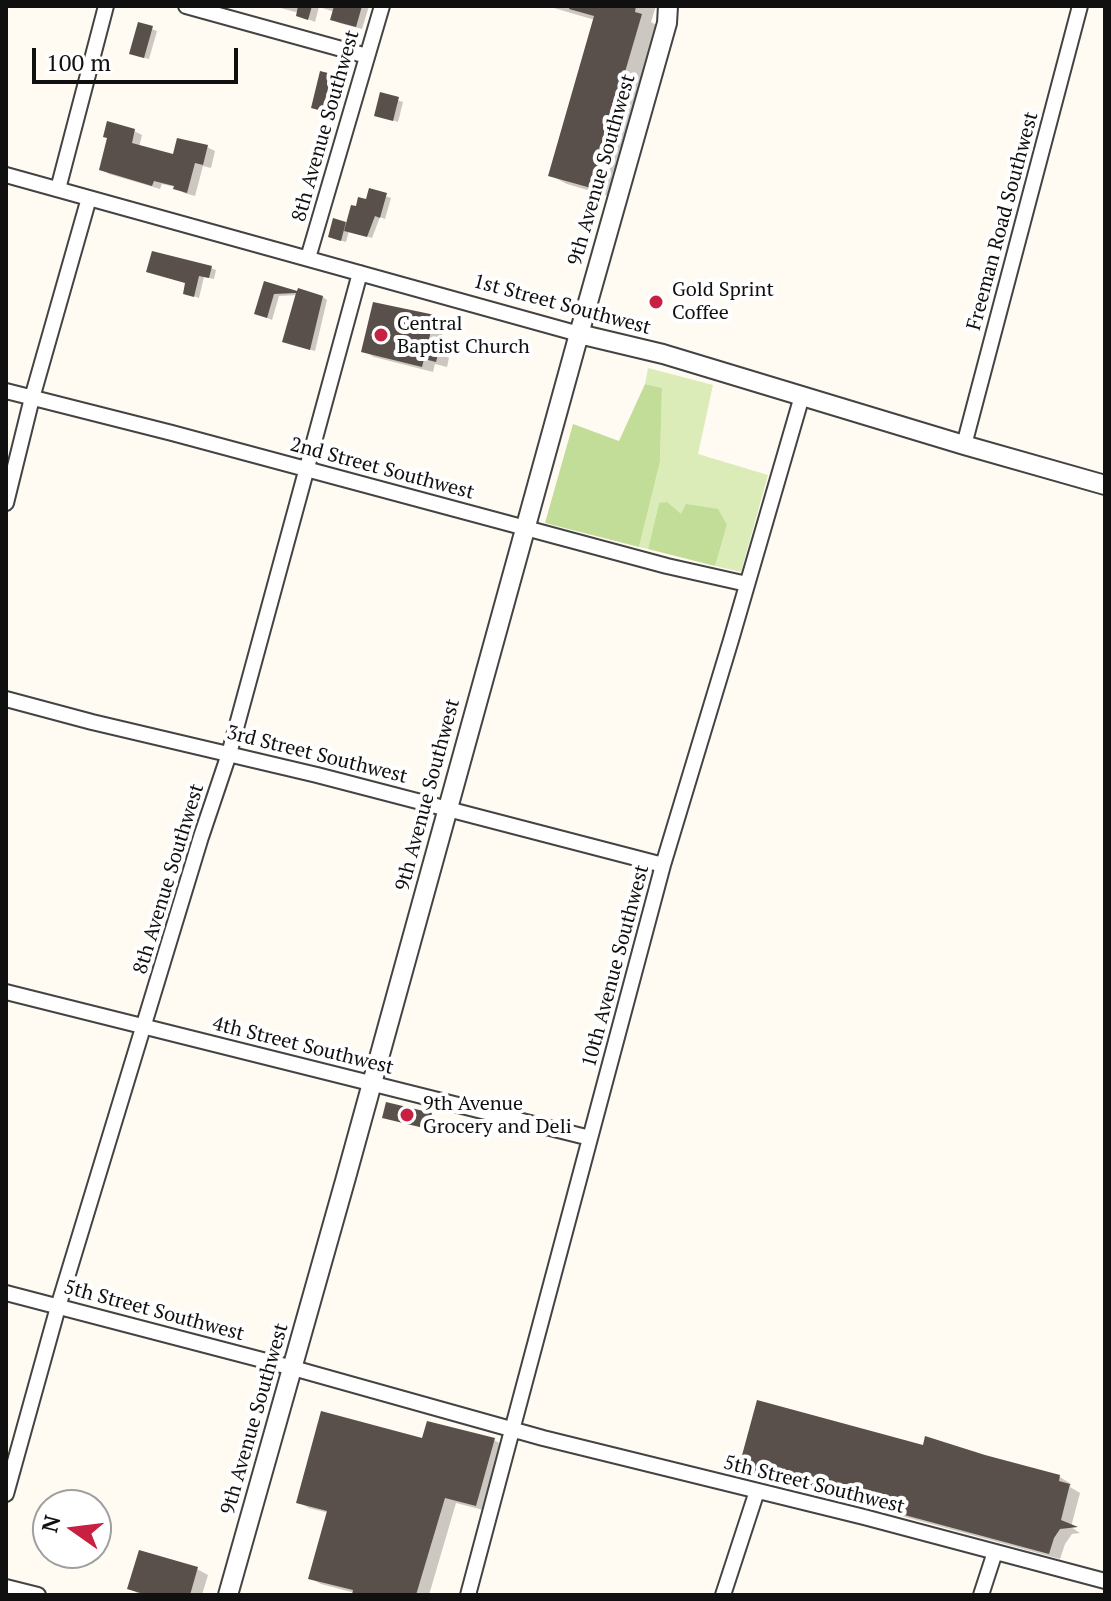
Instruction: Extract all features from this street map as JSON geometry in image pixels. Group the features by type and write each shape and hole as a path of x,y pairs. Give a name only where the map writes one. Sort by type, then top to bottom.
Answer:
{"street":[{"path":"58,189 106,6"},
{"path":"186,6 367,56"},
{"name":"8th Avenue Southwest","path":"308,258 382,6"},
{"name":"9th Avenue Southwest","path":"228,1595 667,23 668,6"},
{"name":"Freeman Road Southwest","path":"964,445 1080,6"},
{"name":"1st Street Southwest","path":"6,175 579,334 663,354 1105,485"},
{"path":"6,503 32,398 89,198"},
{"name":"8th Avenue Southwest","path":"6,1494 58,1307 229,754 360,273"},
{"name":"2nd Street Southwest","path":"6,391 667,566 747,584"},
{"name":"10th Avenue Southwest","path":"468,1595 663,865 802,396"},
{"name":"3rd Street Southwest","path":"6,699 663,865"},
{"name":"4th Street Southwest","path":"6,992 590,1138"},
{"name":"5th Street Southwest","path":"6,1293 512,1429 1105,1581"},
{"path":"723,1595 757,1491"},
{"path":"981,1595 995,1552"},
{"path":"6,1587 38,1595"}],"green space":[{"path":"648,368 713,385 698,454 768,475 741,572 715,566 727,525 681,515 659,503 648,549 639,547 660,462 662,388 645,384"},
{"path":"645,384 662,388 660,462 639,547 545,523 573,424 619,441"},
{"path":"667,502 681,514 686,504 718,509 727,525 715,566 648,549 659,503"}],"building":[{"path":"298,6 312,6 308,20 296,16"},
{"path":"334,6 362,6 356,27 330,20"},
{"path":"570,6 636,6 635,12 642,14 591,188 548,176 594,16 569,9"},
{"path":"138,22 153,26 144,58 129,54"},
{"path":"320,71 332,74 322,111 311,108"},
{"path":"380,92 399,97 393,121 374,116"},
{"path":"107,121 135,129 132,143 173,154 177,138 208,145 203,165 195,163 187,193 173,189 174,186 154,181 152,186 99,170 107,138 103,137"},
{"path":"369,188 387,193 380,218 375,216 367,237 344,231 351,205 356,206 358,197 366,199"},
{"path":"333,218 346,222 341,241 328,237"},
{"path":"152,251 212,266 209,278 199,276 194,297 183,294 185,283 146,272"},
{"path":"264,281 323,296 310,350 282,342 296,293 274,294 267,318 254,314"},
{"name":"Central Baptist Church","path":"373,302 435,315 427,347 439,350 436,362 424,359 422,367 361,352"},
{"name":"9th Avenue Grocery and Deli","path":"386,1102 432,1113 428,1129 382,1118"},
{"path":"757,1400 923,1445 925,1436 1060,1475 1059,1481 1070,1484 1061,1520 1078,1527 1060,1529 1049,1554 738,1470"},
{"path":"321,1411 422,1438 427,1421 495,1438 476,1506 445,1498 416,1595 352,1595 353,1590 308,1579 327,1511 296,1503"},
{"path":"139,1550 198,1567 190,1595 147,1595 127,1589"}],"place":[{"name":"Gold Sprint Coffee","path":"656,302"},
{"name":"Central Baptist Church","path":"381,335"},
{"name":"9th Avenue Grocery and Deli","path":"407,1115"}]}
